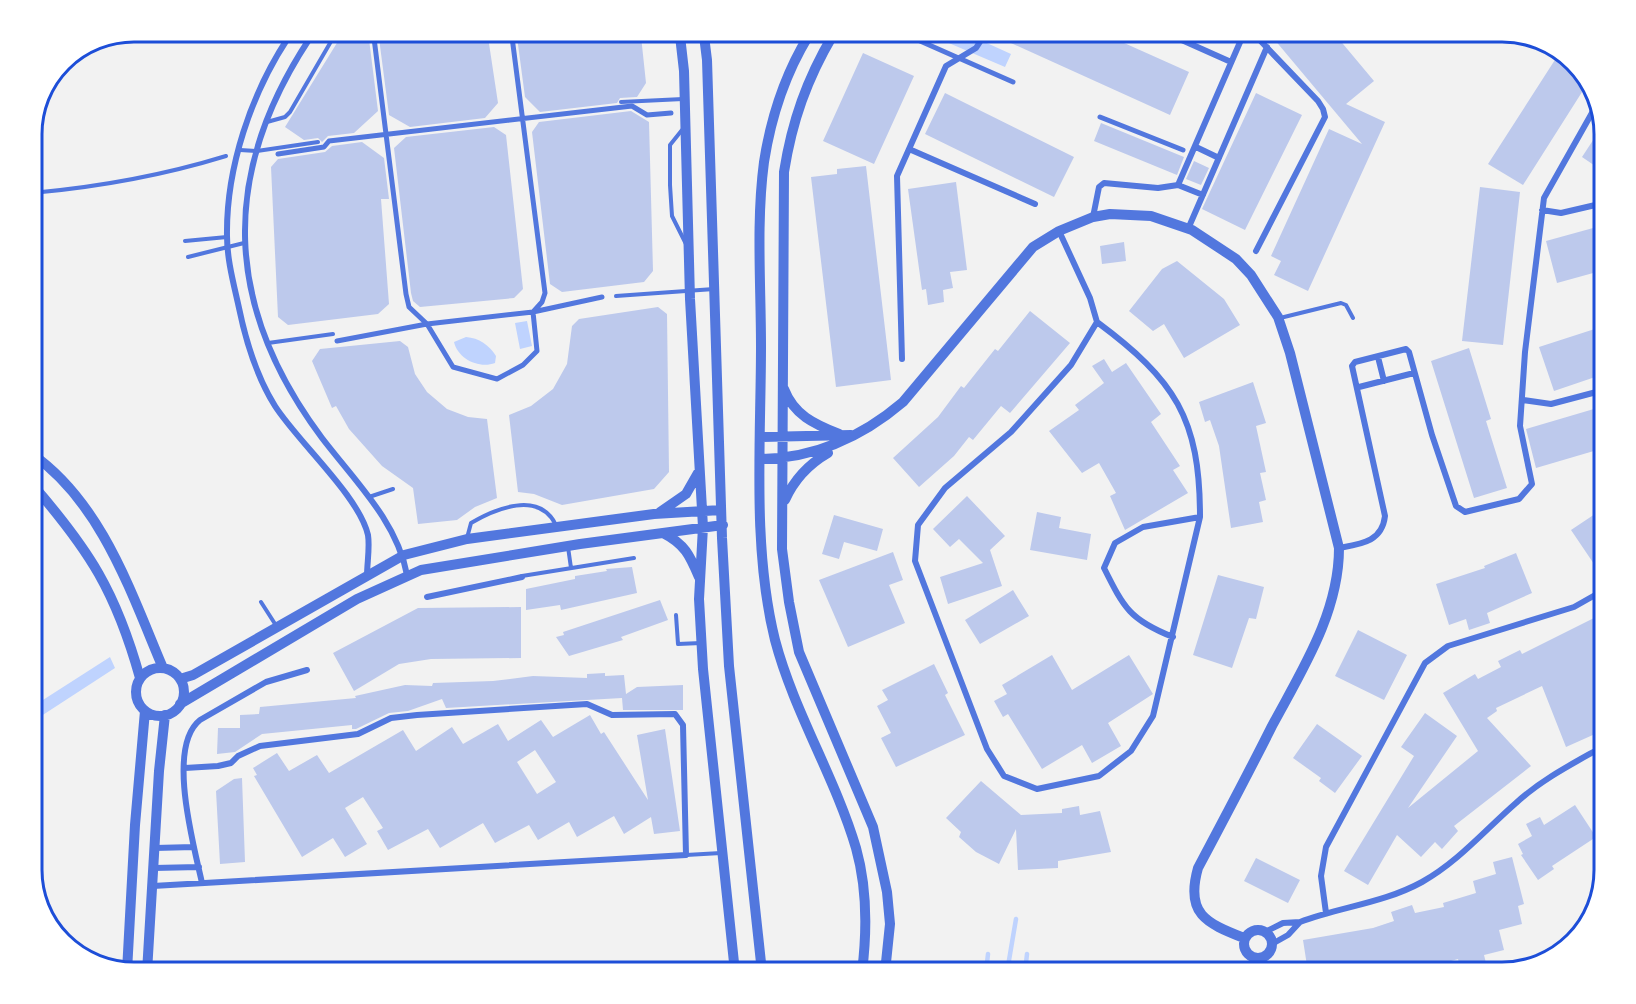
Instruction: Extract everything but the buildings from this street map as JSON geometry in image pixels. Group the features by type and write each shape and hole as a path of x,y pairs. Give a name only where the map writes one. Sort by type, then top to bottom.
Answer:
{"street":[{"path":"286,42 262,83 240,150 230,192 228,247 243,326 263,384 292,430 347,497 364,524 368,537 367,577"},
{"path":"308,42 279,93 257,151 248,198 244,243 248,279 266,343 299,407 369,497 404,555 408,575"},
{"path":"374,42 406,294 410,307 427,324 453,367 497,379 523,365 537,351 533,312 542,302 545,293 513,42"},
{"path":"680,42 686,124 690,289 704,527 700,580 702,643 734,962"},
{"path":"705,42 729,666 761,962"},
{"path":"805,42 790,70 773,116 764,164 762,541 768,601 781,659 856,850 863,894 866,944 863,962"},
{"path":"829,42 815,66 801,100 791,131 784,172 782,549 799,652 873,827 887,892 890,924 886,962"},
{"path":"923,42 1013,82"},
{"path":"902,358 897,176 946,66 976,48 980,42"},
{"path":"1186,42 1231,62"},
{"path":"1178,185 1240,42"},
{"path":"1256,251 1325,117 1318,100 1262,42"},
{"path":"1188,229 1267,47"},
{"path":"278,154 324,147 329,141 524,117 632,106 647,115 671,113"},
{"path":"1339,548 1368,542 1378,536 1384,527 1385,516 1353,364 1406,349 1456,506 1465,512 1519,499 1532,484 1520,426 1524,400 1525,352 1542,210 1544,198 1553,179 1592,114"},
{"path":"1100,117 1183,150"},
{"path":"1196,147 1219,158"},
{"path":"909,149 1035,204"},
{"path":"1093,217 1099,187 1104,183 1158,188 1178,185 1203,195"},
{"path":"1542,210 1561,213 1594,205"},
{"path":"761,459 782,459 820,452 887,416 903,402 1025,254 1059,231 1093,217 1110,214 1151,216 1188,229 1217,244 1236,259 1251,274 1279,319 1339,548 1339,568 1330,607 1306,661 1198,868 1194,882 1193,898 1197,910 1210,924 1244,938"},
{"path":"1059,231 1090,298 1097,322 1132,348 1166,384 1187,419 1197,463 1200,517 1173,637 1152,716 1131,751 1099,776 1037,789 1004,776 987,749 915,561 918,525 945,488 1011,432 1071,365 1097,322"},
{"path":"337,341 427,324 533,312 602,297"},
{"path":"1378,357 1384,381"},
{"path":"1359,387 1414,373"},
{"path":"782,383 789,402 797,412 816,425 845,437"},
{"path":"1524,400 1551,404 1594,393"},
{"path":"761,437 845,437"},
{"path":"782,506 791,486 806,469 845,437"},
{"path":"42,463 60,478 88,514 109,547 130,588 163,668"},
{"path":"654,514 686,494 699,470"},
{"path":"42,496 65,522 107,584 128,634 140,678"},
{"path":"180,679 193,675 278,628 404,555 467,539 654,514 722,510"},
{"path":"1173,637 1143,625 1120,600 1104,568 1115,543 1143,527 1200,517"},
{"path":"148,962 159,771 165,715 357,598 408,575 437,566 723,525"},
{"path":"663,533 677,540 687,550 700,580"},
{"path":"427,597 522,577"},
{"path":"1326,913 1321,876 1326,847 1425,663 1448,646 1574,608 1594,596"},
{"path":"165,715 146,711 137,699 137,684 140,678 150,670 163,668 175,673 184,691 180,704"},
{"path":"202,883 194,847 185,768 185,744 193,726 266,682 307,670"},
{"path":"153,886 686,855 683,725 679,717 669,713 612,715 587,704 408,716 391,718 358,734 260,746 238,756 231,763 185,768"},
{"path":"127,961 135,825 146,711"},
{"path":"1244,938 1256,930 1265,932 1282,923 1300,922 1383,899 1422,882 1472,846 1526,795 1552,776 1594,752"},
{"path":"155,848 194,847"},
{"path":"154,868 199,867"},
{"path":"1244,938 1245,951 1256,959 1269,953 1272,944 1300,922"},
{"path":"1265,932 1272,944"}],"lane":[{"path":"267,122 285,117 290,112 331,42"},
{"path":"621,102 685,99"},
{"path":"686,124 670,145 669,163 672,216 689,249"},
{"path":"240,150 257,151 318,142"},
{"path":"42,192 91,188 135,180 226,156"},
{"path":"185,241 227,237"},
{"path":"188,257 244,243"},
{"path":"616,296 714,289"},
{"path":"1279,319 1341,303 1346,305 1353,318"},
{"path":"266,343 333,334"},
{"path":"369,497 393,489"},
{"path":"467,539 471,523 512,504 536,507 554,519 558,528"},
{"path":"568,546 571,568"},
{"path":"522,577 634,558"},
{"path":"261,603 278,628"},
{"path":"676,615 678,644 702,643"},
{"path":"686,855 722,853"}],"water":[{"path":"946,42 985,42 1011,54 1005,67"},
{"path":"527,321 532,346 520,349 515,323"},
{"path":"466,337 487,345 496,356 495,363 482,365 465,358 454,342"},
{"path":"110,657 115,668 42,715 42,701"}],"waterway":[{"path":"1009,962 1016,919"},
{"path":"987,962 988,954"},
{"path":"1026,962 1027,954"}]}
